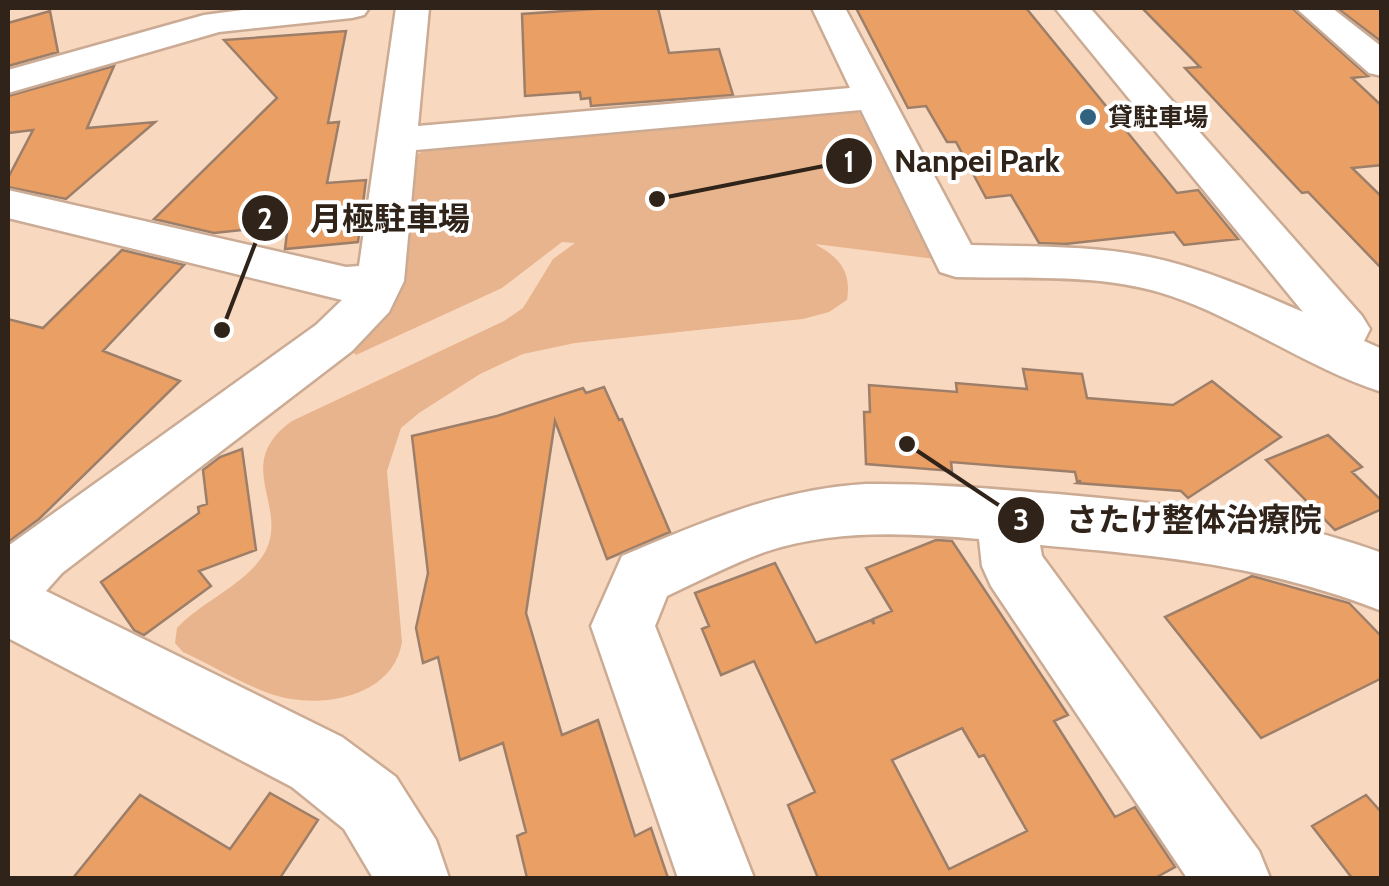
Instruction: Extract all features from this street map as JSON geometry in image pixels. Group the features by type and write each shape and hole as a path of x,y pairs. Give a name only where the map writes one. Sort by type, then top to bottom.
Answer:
{"street":[{"path":"8,82 216,22 352,8"},
{"path":"8,588 41,554 356,320 372,300 380,281 412,8"},
{"path":"829,8 956,261 1117,268 1151,274 1270,318 1382,372"},
{"path":"1072,8 1346,329 1335,349"},
{"path":"1312,8 1382,65"},
{"path":"396,140 874,97"},
{"path":"8,204 346,284 380,281"},
{"path":"716,878 623,626 644,576 761,528 805,516 896,507 1248,540 1321,557 1382,582"},
{"path":"1005,516 1013,566 1232,878"},
{"path":"8,604 317,762 370,803 412,878"}],"shaded area":[{"path":"849,109 867,116 935,259 815,244 837,260 847,280 847,300 829,312 803,319 575,343 523,354 480,374 419,413 401,428 387,471 402,642 396,661 384,677 368,688 329,700 287,698 236,679 183,652 175,643 177,628 244,577 262,557 270,539 271,522 263,471 265,454 274,438 292,421 504,321 523,308 553,259 575,243 562,242 502,288 356,355 348,347 412,158 428,148"}],"building":[{"path":"658,8 669,53 719,49 733,95 591,106 590,98 581,99 580,92 525,96 522,14"},
{"path":"856,8 1026,8 1177,193 1198,190 1238,239 1184,245 1174,232 1065,244 1039,243 1011,195 986,198 956,142 947,142 926,106 908,108"},
{"path":"1142,8 1292,8 1368,76 1352,78 1382,106 1382,165 1352,168 1382,197 1382,269 1308,192 1302,193 1185,68 1200,67"},
{"path":"1337,8 1382,8 1382,42"},
{"path":"50,11 58,52 8,66 8,23"},
{"path":"346,31 328,123 339,122 327,183 366,180 358,242 285,249 288,225 214,233 154,219 277,98 224,40"},
{"path":"114,66 87,128 155,122 66,199 8,187 8,178 33,130 8,133 8,96"},
{"path":"122,250 184,265 103,351 180,381 39,519 8,542 8,319 43,328"},
{"path":"1023,369 1082,374 1087,398 1173,405 1212,381 1281,437 1188,498 1181,491 1077,483 1081,481 1077,481 1075,472 951,462 952,471 866,464 864,412 870,412 869,385 957,392 956,383 1027,389"},
{"path":"604,387 619,420 622,419 670,532 607,559 555,421 526,613 562,735 598,720 635,836 651,828 668,878 527,878 517,836 526,832 503,743 460,760 438,657 423,663 416,628 428,573 412,436 497,416 583,388 586,393"},
{"path":"1328,435 1362,467 1352,472 1382,501 1382,509 1335,530 1266,460"},
{"path":"242,449 256,550 199,571 211,586 144,635 134,630 101,582 199,513 198,507 207,504 203,470 220,457"},
{"path":"936,540 952,541 1068,715 1054,721 1115,817 1135,807 1175,867 1155,878 818,878 788,805 815,792 754,661 721,675 702,629 709,626 695,593 775,563 816,643 871,620 874,624 873,619 892,611 866,568","holes":["962,728 979,757 984,755 1027,831 949,869 892,760"]},
{"path":"1252,576 1349,603 1382,637 1382,678 1261,738 1165,617"},
{"path":"270,793 318,820 280,878 73,878 140,795 230,849"},
{"path":"1366,795 1382,813 1382,878 1352,878 1312,826"}],"place":[{"name":"貸駐車場","path":"1088,117"},
{"name":"Nanpei Park","path":"657,199"},
{"name":"月極駐車場","path":"222,330"},
{"name":"さたけ整体治療院","path":"907,444"}]}
